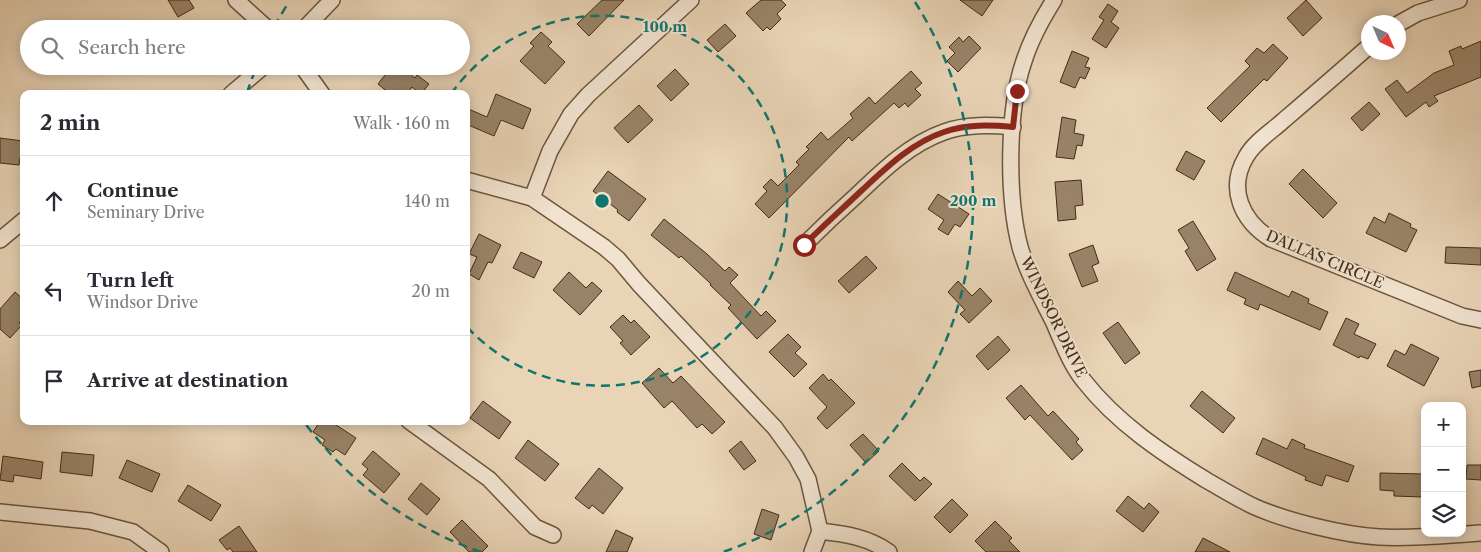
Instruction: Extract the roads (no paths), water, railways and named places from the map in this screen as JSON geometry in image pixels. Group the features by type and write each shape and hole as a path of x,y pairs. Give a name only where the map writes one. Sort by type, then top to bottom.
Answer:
{"street":[{"path":"236,0 258,20"},
{"path":"313,20 332,0"},
{"path":"532,198 550,151 571,114 690,0"},
{"name":"WINDSOR DRIVE","path":"1054,0 1033,37 1023,62 1017,91 1010,157 1020,247 1030,273 1070,358 1083,380 1114,413 1170,459 1256,507 1280,516 1334,530 1380,537 1481,533"},
{"path":"1406,20 1418,13 1458,0"},
{"name":"DALLAS CIRCLE","path":"1361,53 1247,155 1241,166 1238,180 1238,192 1244,212 1254,227 1271,238 1462,316 1481,320"},
{"path":"236,90 253,75"},
{"path":"308,75 319,90"},
{"path":"804,245 880,173 922,141 944,131 962,127 986,125 1013,127"},
{"path":"470,181 532,198 604,247 618,259 639,284 775,428 796,457 808,479 820,531 812,552"},
{"path":"0,239 20,223"},
{"path":"415,425 489,479 535,527 553,535"},
{"path":"0,512 90,521 133,532 161,552"},
{"path":"820,531 854,536 871,542 889,552"}]}
